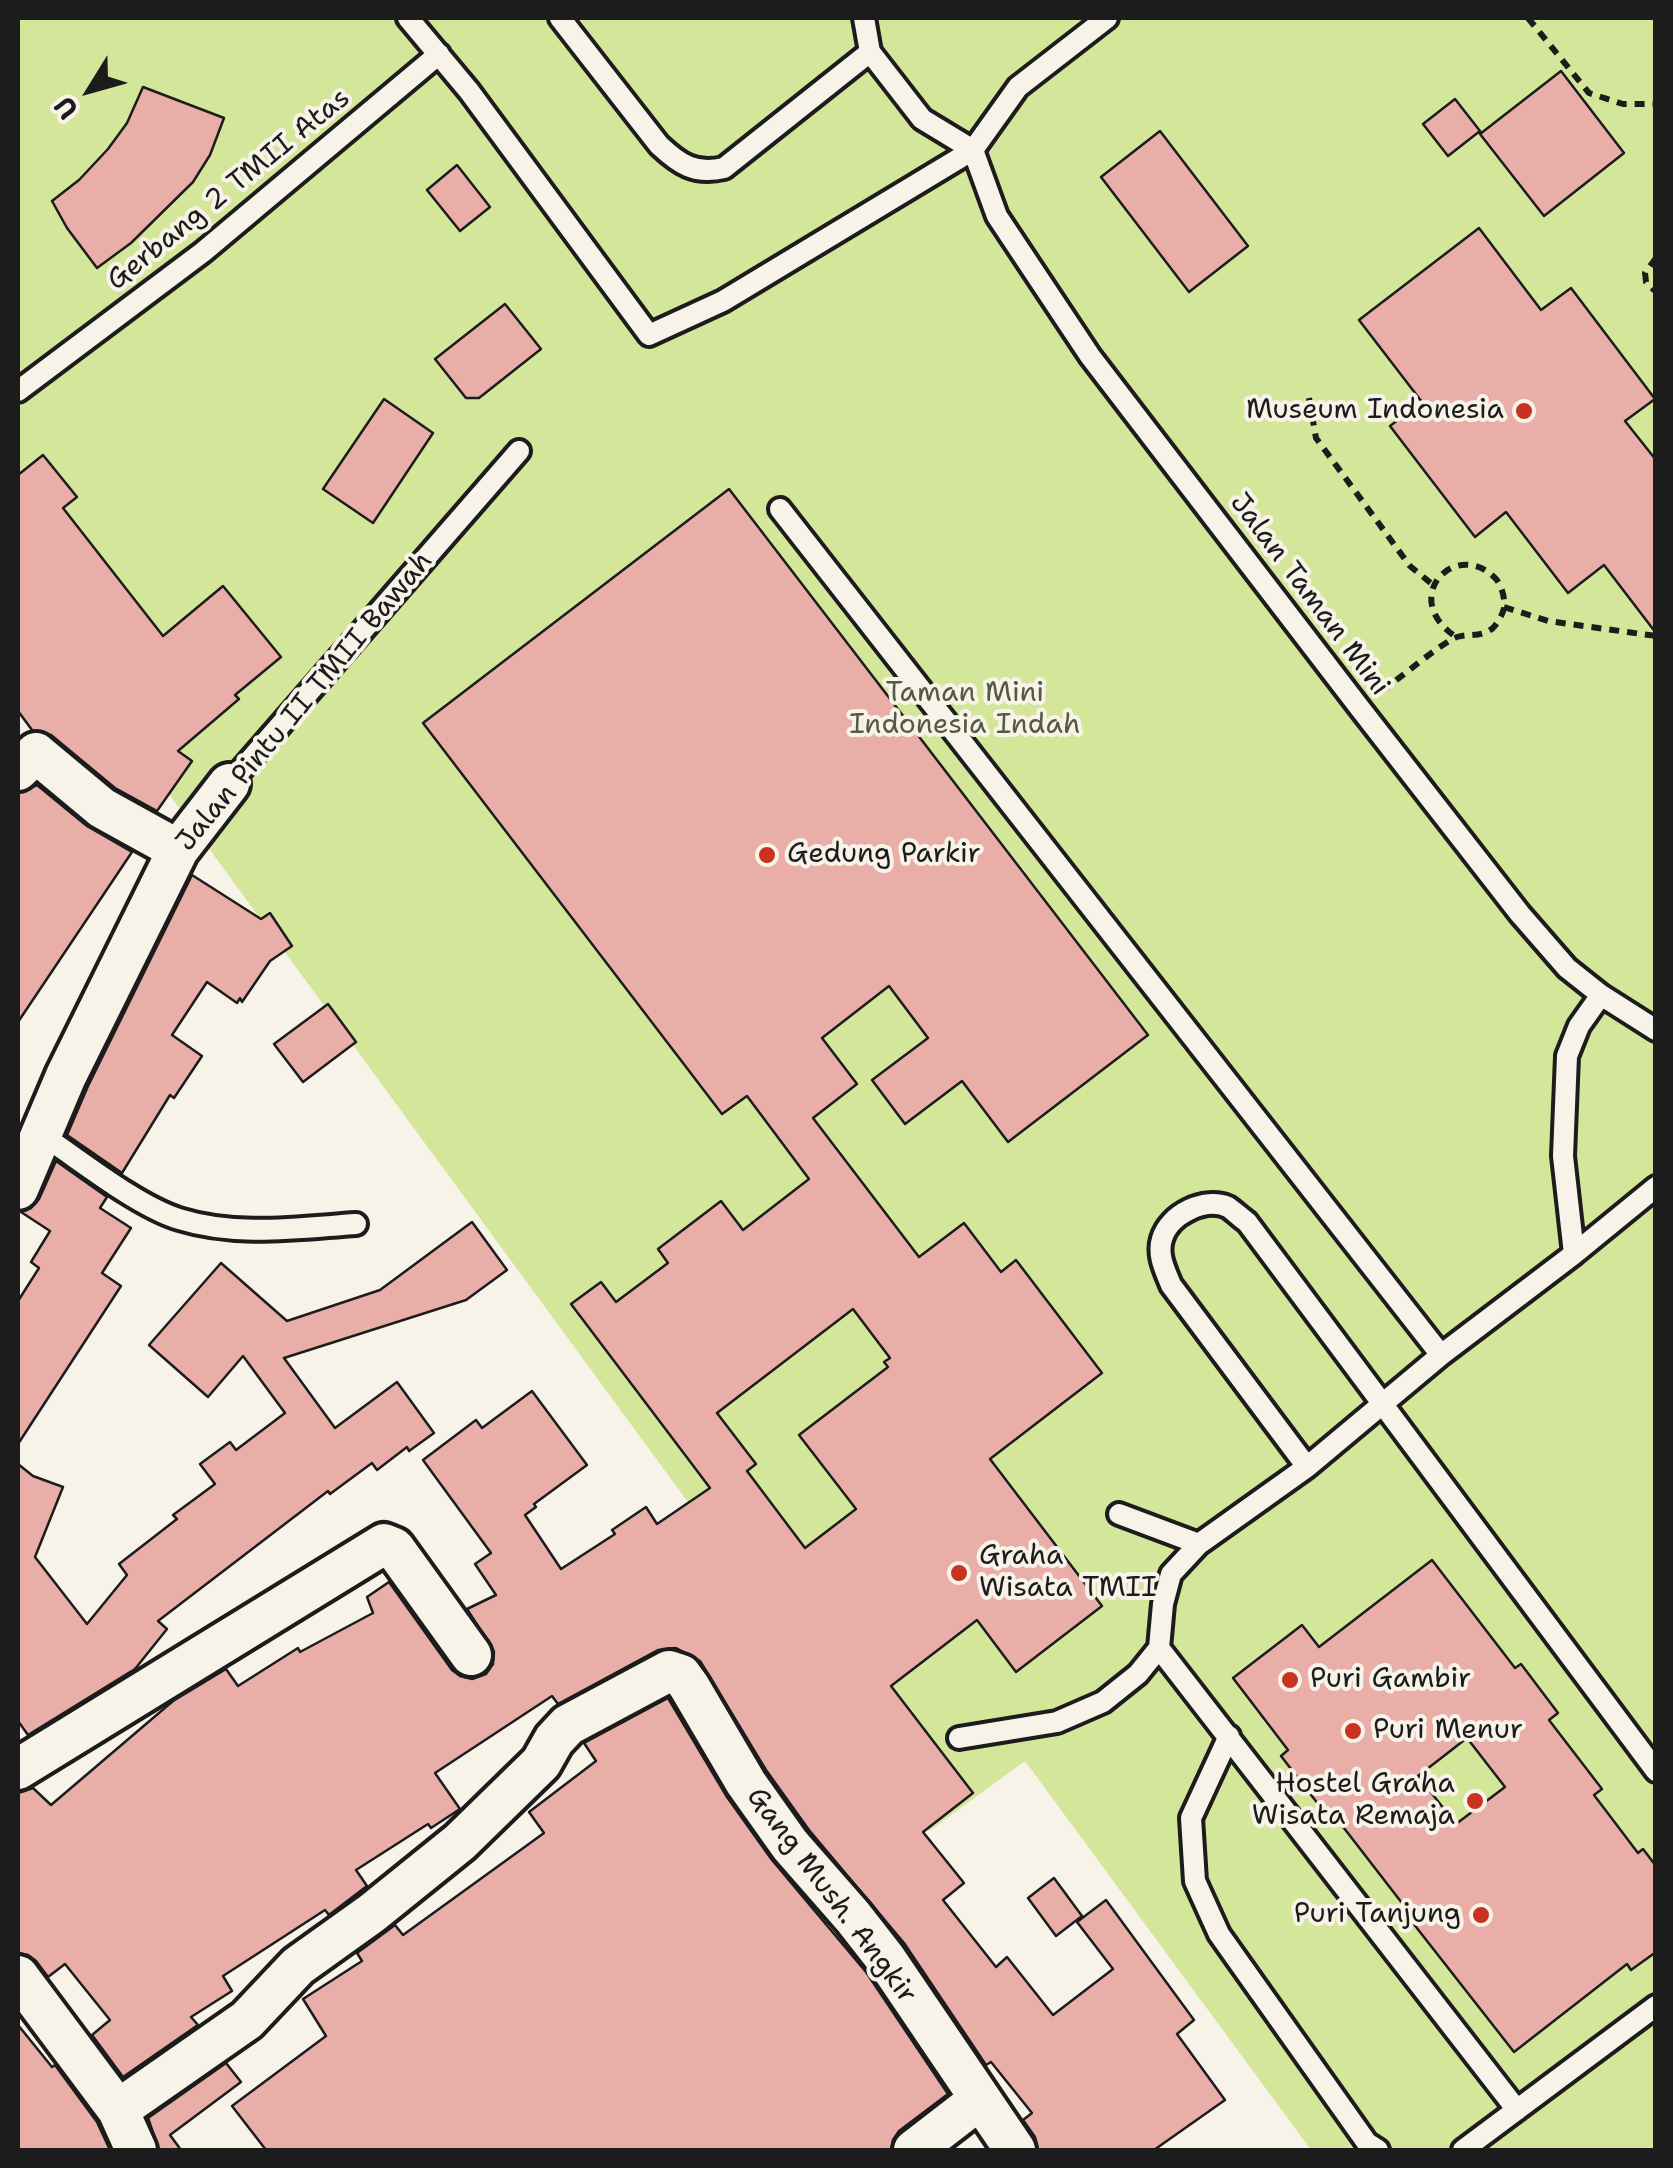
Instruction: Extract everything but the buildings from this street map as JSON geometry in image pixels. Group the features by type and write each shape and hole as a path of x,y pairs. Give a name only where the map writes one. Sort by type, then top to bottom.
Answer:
{"street":[{"path":"24,750 102,808 178,850"},
{"name":"Jalan Pintu II TMII Bawah","path":"18,1189 66,1076 178,850 229,784"},
{"path":"18,1769 384,1544 394,1548 471,1655"},
{"name":"Gang Mush. Angkir","path":"118,2110 247,2020 298,1966 460,1842 541,1763 568,1725 669,1671 681,1675 689,1686 746,1784 790,1845 885,1958 1014,2150"},
{"path":"18,1976 118,2110 136,2150"},
{"path":"914,2150 980,2098"}],"lane":[{"path":"408,18 440,54 649,336 723,301 972,150 1018,87 1107,18"},
{"path":"560,18 658,146 678,163 708,172 724,168 870,52"},
{"path":"864,18 870,52 922,118 972,150"},
{"name":"Gerbang 2 TMII Atas","path":"18,391 203,252 440,54"},
{"name":"Jalan Taman Mini","path":"972,150 997,216 1090,356 1520,914 1567,968 1656,1030"},
{"name":"Jalan Pintu II TMII Bawah","path":"229,784 518,451"},
{"path":"780,509 1441,1356"},
{"path":"1574,1254 1563,1156 1567,1056 1579,1026 1601,995"},
{"path":"41,1134 151,1206 177,1218 226,1229 280,1230 356,1224"},
{"path":"959,1738 1056,1722 1103,1702 1138,1674 1159,1648 1170,1574 1199,1544 1308,1467 1441,1356 1656,1188"},
{"path":"1308,1467 1171,1285 1161,1260 1162,1236 1177,1217 1202,1203 1227,1207 1247,1222 1656,1772"},
{"path":"1119,1514 1199,1544"},
{"path":"1159,1648 1517,2110"},
{"path":"1228,1736 1191,1818 1195,1881 1219,1934 1367,2142 1378,2150"},
{"path":"1463,2150 1656,2006"}],"path":[{"path":"1528,18 1589,93 1623,104 1656,104"},
{"path":"1656,258 1645,273 1646,282 1656,292"},
{"path":"1309,398 1316,438 1410,566 1434,586"},
{"path":"1467,564 1487,570 1501,586 1504,607 1496,626 1478,637 1456,637 1439,626 1430,606 1434,586 1447,570 1467,564"},
{"path":"1504,607 1548,621 1656,636"},
{"path":"1360,708 1456,637"}],"green space":[{"name":"Taman Mini Indonesia Indah","path":"18,18 1655,18 1655,2150 1311,2150 1025,1761 929,1831 18,588"}],"place":[{"name":"Museum Indonesia","path":"1524,411"},
{"name":"Gedung Parkir","path":"767,855"},
{"name":"Graha Wisata TMII","path":"959,1573"},
{"name":"Puri Gambir","path":"1290,1680"},
{"name":"Puri Menur","path":"1353,1731"},
{"name":"Hostel Graha Wisata Remaja","path":"1475,1801"},
{"name":"Puri Tanjung","path":"1481,1915"}]}
